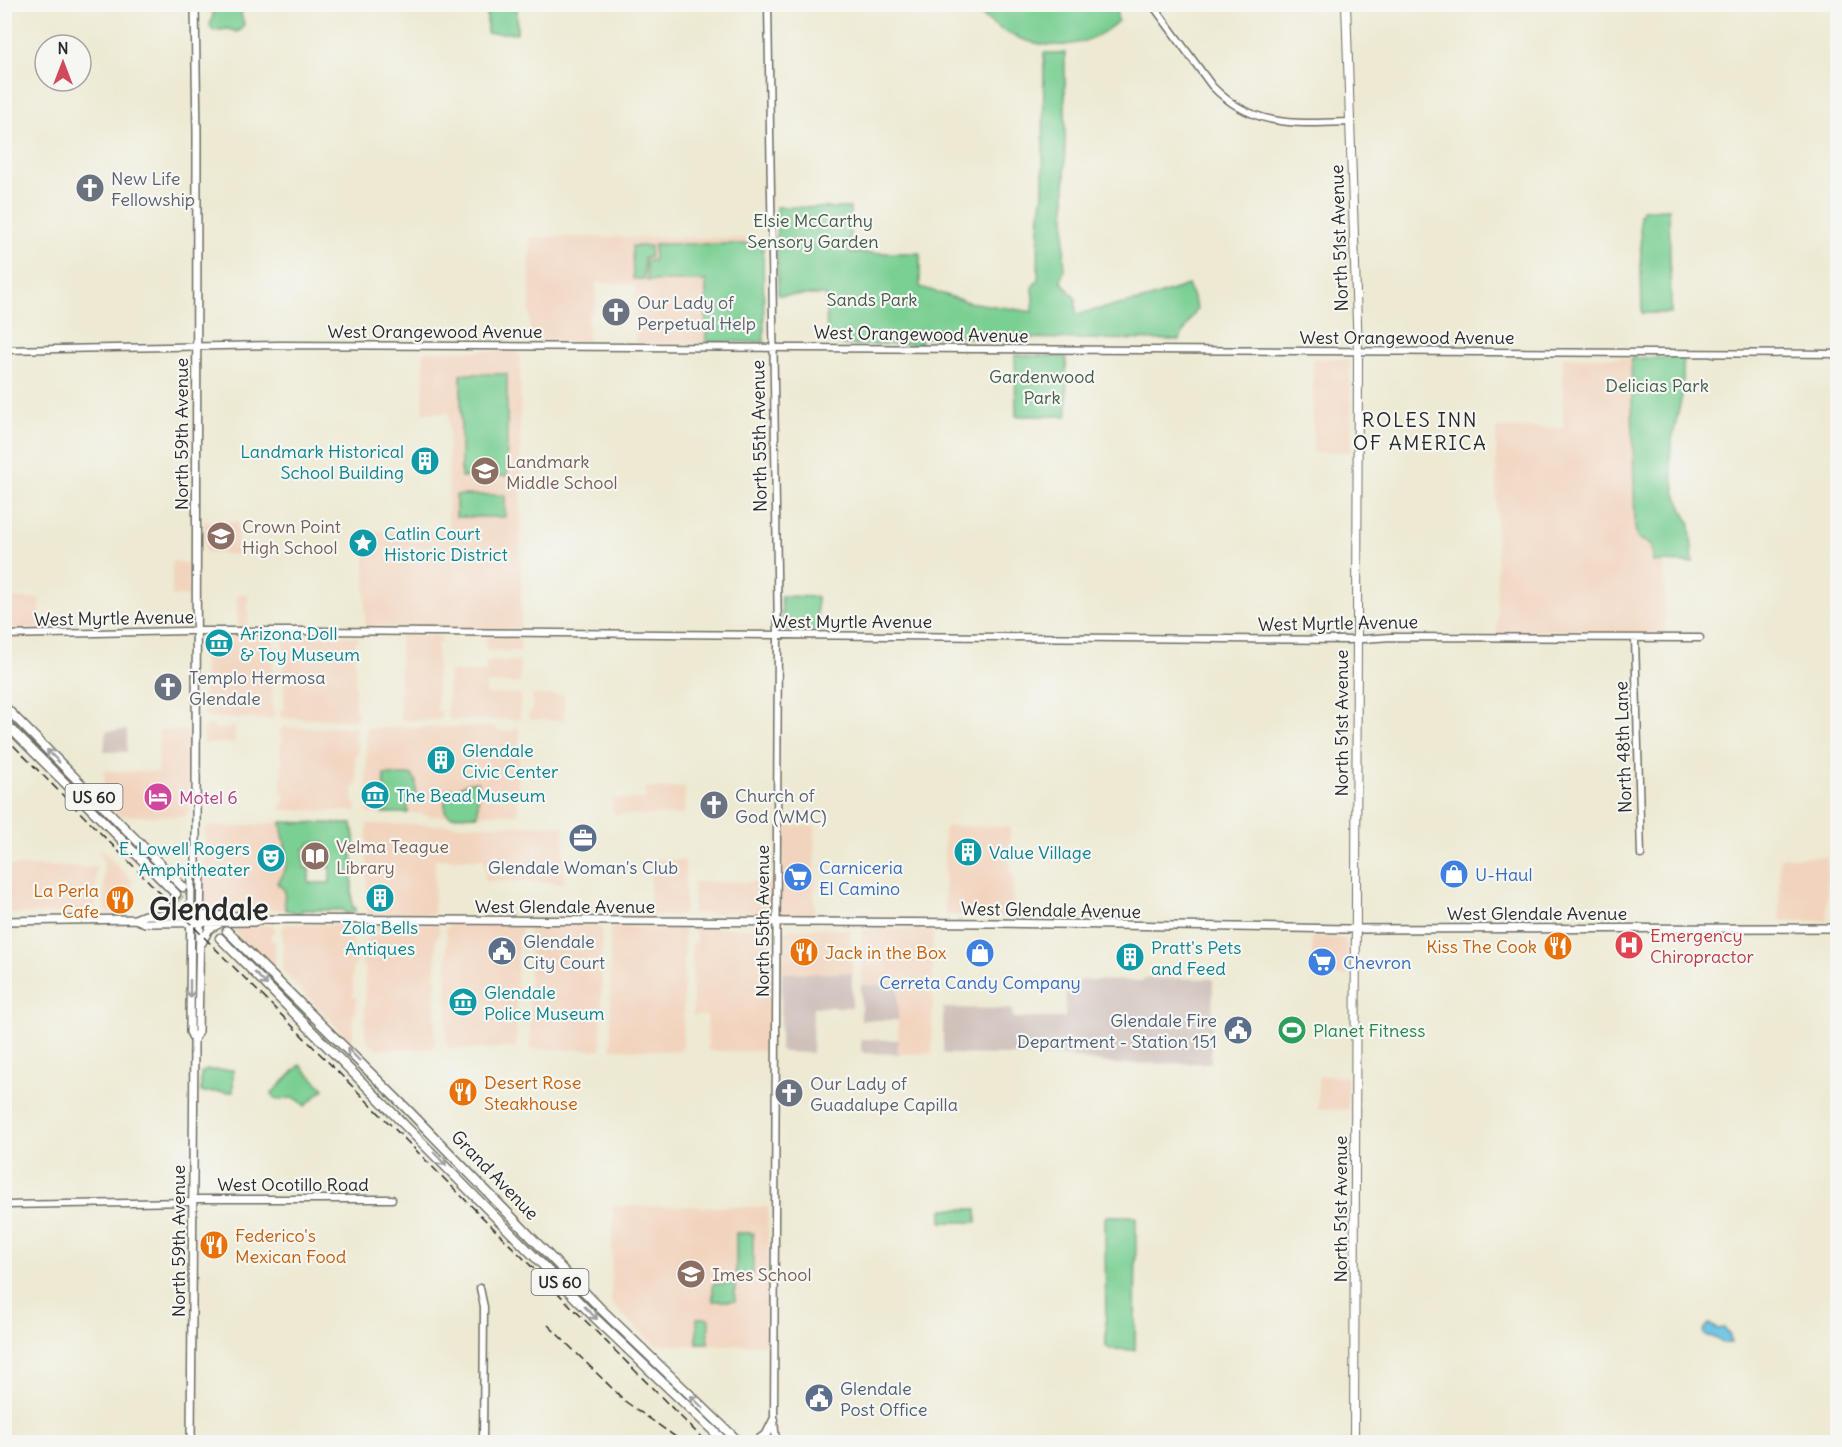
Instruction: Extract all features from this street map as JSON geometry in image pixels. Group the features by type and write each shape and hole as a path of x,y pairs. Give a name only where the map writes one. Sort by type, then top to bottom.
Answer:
{"highway":[{"name":"US 60","path":"4,706 180,890 4,722"},
{"name":"Grand Avenue","path":"223,930 407,1109 601,1309 739,1443"},
{"name":"Grand Avenue","path":"223,930 593,1316 725,1443"},
{"path":"756,1443 767,1434 774,1420"},
{"path":"729,1433 748,1443"}],"main road":[{"name":"North 59th Avenue","path":"191,1443 194,1040 198,1032 201,870 196,864 195,4"},
{"name":"North 51st Avenue","path":"1346,4 1358,352 1354,1443"},
{"name":"North 59th Avenue","path":"194,1040 190,1032 191,870 196,864"},
{"name":"West Glendale Avenue","path":"4,921 135,919 145,923 255,916 264,919"},
{"name":"West Glendale Avenue","path":"200,919 223,930 264,919 1355,929 1838,928"},
{"path":"199,961 201,944 207,933 214,926 223,930"}],"street":[{"name":"North 55th Avenue","path":"768,4 778,635 774,1420 776,1443"},
{"path":"1152,4 1212,86 1221,96 1239,108 1280,122 1350,122"},
{"name":"West Orangewood Avenue","path":"4,350 196,346 1838,354"},
{"name":"West Myrtle Avenue","path":"4,635 195,632 1357,639 1391,637 1700,638"},
{"name":"North 48th Lane","path":"1635,638 1641,855"},
{"name":"West Ocotillo Road","path":"4,1205 193,1200 392,1199"},
{"path":"480,1288 484,1307 483,1443"}],"shaded area":[{"path":"530,237 763,238 764,342 635,343 635,285 596,282 596,304 588,318 588,343 530,340"},
{"name":"Landmark Middle School","path":"424,351 516,351 520,355 521,625 519,629 367,628 365,625 365,531 448,530 449,413 423,413"},
{"path":"1563,357 1631,358 1635,527 1652,545 1653,562 1664,563 1666,633 1548,630 1497,634 1496,428 1563,428"},
{"path":"1313,359 1344,359 1350,362 1351,452 1313,452"},
{"name":"Crown Point High School","path":"204,521 238,522 238,555 205,552"},
{"path":"172,561 188,565 189,596 172,596"},
{"path":"237,594 248,594 248,628 237,627"},
{"path":"5,599 40,599 40,629 5,628"},
{"path":"226,634 273,635 272,710 274,710 274,716 271,719 208,718 204,714 204,638"},
{"path":"282,635 357,636 359,639 355,643 355,711 358,712 357,718 354,720 281,718 280,710 284,708 284,641 281,641"},
{"path":"400,635 437,635 441,638 441,642 437,643 437,711 441,711 441,717 437,720 400,720"},
{"path":"486,636 518,636 521,639 520,651 486,651"},
{"path":"486,661 520,661 520,683 486,683 486,694 520,694 520,719 450,720 447,714 449,672 486,672"},
{"path":"532,695 564,695 564,721 529,719 528,715 532,712"},
{"path":"208,725 213,725 216,729 235,727 235,743 203,743 204,730"},
{"path":"287,726 287,728 357,727 355,743 358,743 358,755 356,756 355,773 357,774 357,786 353,788 353,804 357,805 356,811 282,810 280,806 284,803 284,795 283,792 280,794 283,757 280,757 283,737 280,737 280,734 281,728"},
{"path":"400,726 414,728 494,726 499,731 516,731 513,726 519,728 518,814 430,816 418,813 367,814 366,730"},
{"path":"127,730 127,752 104,752 106,731"},
{"path":"159,730 186,731 189,735 189,812 185,816 120,816 105,801 104,771 158,772"},
{"path":"646,788 685,788 684,815 614,814 612,799 646,799"},
{"path":"281,822 282,836 288,856 288,864 281,879 285,891 286,910 269,909 268,913 206,910 203,906 205,829 210,826 233,827"},
{"path":"367,824 564,826 564,883 485,881 484,859 435,859 434,915 367,915"},
{"path":"783,826 815,826 814,915 693,913 693,882 783,882"},
{"path":"949,826 1010,827 1010,873 1013,874 1012,917 945,915 944,832"},
{"path":"98,847 132,880 132,912 108,913 104,909 104,863"},
{"path":"1785,857 1827,857 1827,921 1783,921 1780,919 1779,862"},
{"path":"650,859 685,860 683,915 650,916"},
{"path":"8,866 96,867 95,910 91,913 11,914 8,910"},
{"path":"286,924 353,925 356,927 356,934 353,936 356,965 353,967 353,998 356,996 356,1012 353,1014 353,1044 283,971 281,931"},
{"path":"367,924 434,924 439,927 439,935 436,938 435,1044 432,1049 379,1049 367,1042 365,965 361,967 362,954 366,951 366,933 362,934 362,929"},
{"path":"450,924 521,927 522,935 518,938 516,1048 450,1049 447,1046 447,935 445,930"},
{"path":"227,925 271,925 274,927 271,942 275,940 275,972"},
{"path":"532,925 597,925 602,928 601,1050 530,1049 528,933"},
{"path":"616,926 684,930 683,1047 680,1051 611,1049 610,930"},
{"path":"764,928 771,932 771,1047 769,1051 708,1051 707,1016 693,1016 692,944 696,942 696,932 692,933 692,929"},
{"path":"818,928 850,930 852,973 782,973 783,933 788,930"},
{"path":"866,929 930,930 933,932 932,1053 898,1054 898,985 861,985 861,932"},
{"path":"1312,937 1346,940 1349,976 1312,975"},
{"path":"782,973 852,973 852,1007 813,1007 812,1053 784,1052 780,1049"},
{"path":"1145,978 1213,979 1211,1063 1113,1064 1065,1056 947,1054 943,1052 943,1008 1012,1009 1013,1018 1065,1018 1066,983 1086,980 1142,981"},
{"path":"861,985 898,985 898,1020 861,1020"},
{"path":"861,1039 898,1040 898,1054 864,1053 861,1050"},
{"path":"1321,1076 1347,1077 1348,1110 1318,1109 1318,1079"},
{"name":"Imes School","path":"612,1206 768,1207 769,1345 655,1345 611,1303 613,1210 609,1208"}],"green space":[{"path":"984,4 1115,5 1118,21 1101,33 1083,41 1065,45 1046,45 1009,34 992,23 977,10"},
{"path":"212,5 244,5 241,14 244,24 242,29 237,32 228,29 213,31 210,25 213,15"},
{"path":"487,5 517,5 517,33 487,33"},
{"path":"1044,53 1065,53 1065,220 1064,268 1061,281 1076,299 1076,314 1147,299 1188,285 1197,308 1179,340 921,337 921,344 843,345 827,342 826,295 778,295 776,207 850,208 850,253 920,253 920,287 968,302 1033,312 1033,286 1038,280 1039,226 1043,195"},
{"path":"1669,209 1671,313 1642,313 1640,214 1642,210"},
{"path":"654,244 763,244 764,342 706,342 706,281 647,281 646,261 654,260"},
{"path":"632,246 650,246 650,257 644,258 644,279 633,279"},
{"name":"Gardenwood Park","path":"1015,355 1066,357 1067,416 1016,416"},
{"name":"Delicias Park","path":"1631,358 1680,358 1683,360 1683,391 1671,444 1670,462 1676,494 1690,525 1693,563 1653,562 1652,545 1637,538"},
{"path":"461,374 507,374 507,476 461,477"},
{"path":"456,495 505,495 505,517 456,517"},
{"path":"781,596 817,597 817,631 783,630"},
{"path":"384,775 412,775 416,781 416,795 407,796 408,813 383,813"},
{"path":"470,782 478,782 478,815 450,816 445,811 445,791"},
{"path":"281,822 352,824 355,844 352,847 352,861 356,861 356,868 352,871 352,907 355,907 355,912 346,914 343,910 302,910 301,914 286,910 285,891 277,883 286,869 287,861","holes":["309,843 325,843 325,867 330,867 330,883 309,883 309,868 304,868 304,848 309,847"]},
{"path":"300,1065 324,1089 305,1106 294,1098 276,1099 271,1094"},
{"path":"207,1070 233,1070 233,1092 201,1092 201,1073"},
{"path":"944,1209 977,1209 977,1222 942,1222"},
{"path":"1107,1216 1136,1218 1135,1350 1110,1349 1106,1346 1105,1218"},
{"path":"736,1233 753,1233 753,1275 736,1275"},
{"path":"713,1284 735,1284 735,1301 713,1301"},
{"path":"697,1318 709,1318 708,1343 697,1343"}],"water":[{"path":"1709,1324 1717,1329 1724,1328 1730,1336 1731,1343 1724,1343 1715,1337 1705,1336 1703,1331"}],"tunnel":[{"path":"183,887 227,931"},
{"path":"176,894 195,913"}],"railway":[{"path":"4,736 706,1442"},
{"path":"548,1325 626,1402 683,1442"}],"place":[{"name":"New Life Fellowship","path":"90,188"},
{"name":"Our Lady of Perpetual Help","path":"616,312"},
{"name":"Landmark Historical School Building","path":"425,461"},
{"name":"Landmark Middle School","path":"485,471"},
{"name":"Crown Point High School","path":"221,536"},
{"name":"Catlin Court Historic District","path":"363,543"},
{"name":"Arizona Doll & Toy Museum","path":"219,643"},
{"name":"Templo Hermosa Glendale","path":"168,687"},
{"name":"Glendale Civic Center","path":"441,760"},
{"name":"The Bead Museum","path":"375,795"},
{"name":"Motel 6","path":"158,797"},
{"name":"Church of God (WMC)","path":"714,805"},
{"name":"Glendale Woman's Club","path":"583,838"},
{"name":"Value Village","path":"968,852"},
{"name":"Velma Teague Library","path":"315,856"},
{"name":"E. Lowell Rogers Amphitheater","path":"271,858"},
{"name":"U-Haul","path":"1454,874"},
{"name":"Carniceria El Camino","path":"798,877"},
{"name":"Zola Bells Antiques","path":"380,898"},
{"name":"La Perla Cafe","path":"120,900"},
{"name":"Emergency Chiropractor","path":"1629,945"},
{"name":"Kiss The Cook","path":"1558,946"},
{"name":"Glendale City Court","path":"502,951"},
{"name":"Jack in the Box","path":"804,952"},
{"name":"Cerreta Candy Company","path":"980,953"},
{"name":"Pratt's Pets and Feed","path":"1130,957"},
{"name":"Chevron","path":"1322,962"},
{"name":"Glendale Police Museum","path":"463,1002"},
{"name":"Glendale Fire Department - Station 151","path":"1238,1030"},
{"name":"Planet Fitness","path":"1292,1030"},
{"name":"Desert Rose Steakhouse","path":"463,1092"},
{"name":"Our Lady of Guadalupe Capilla","path":"789,1093"},
{"name":"Federico's Mexican Food","path":"214,1245"},
{"name":"Imes School","path":"691,1274"},
{"name":"Glendale Post Office","path":"819,1398"}],"district":[{"name":"ROLES INN OF AMERICA","path":"1420,430"},
{"name":"Glendale","path":"209,909"}],"park label":[{"name":"Elsie McCarthy Sensory Garden","path":"813,230"},
{"name":"Sands Park","path":"872,299"}]}
